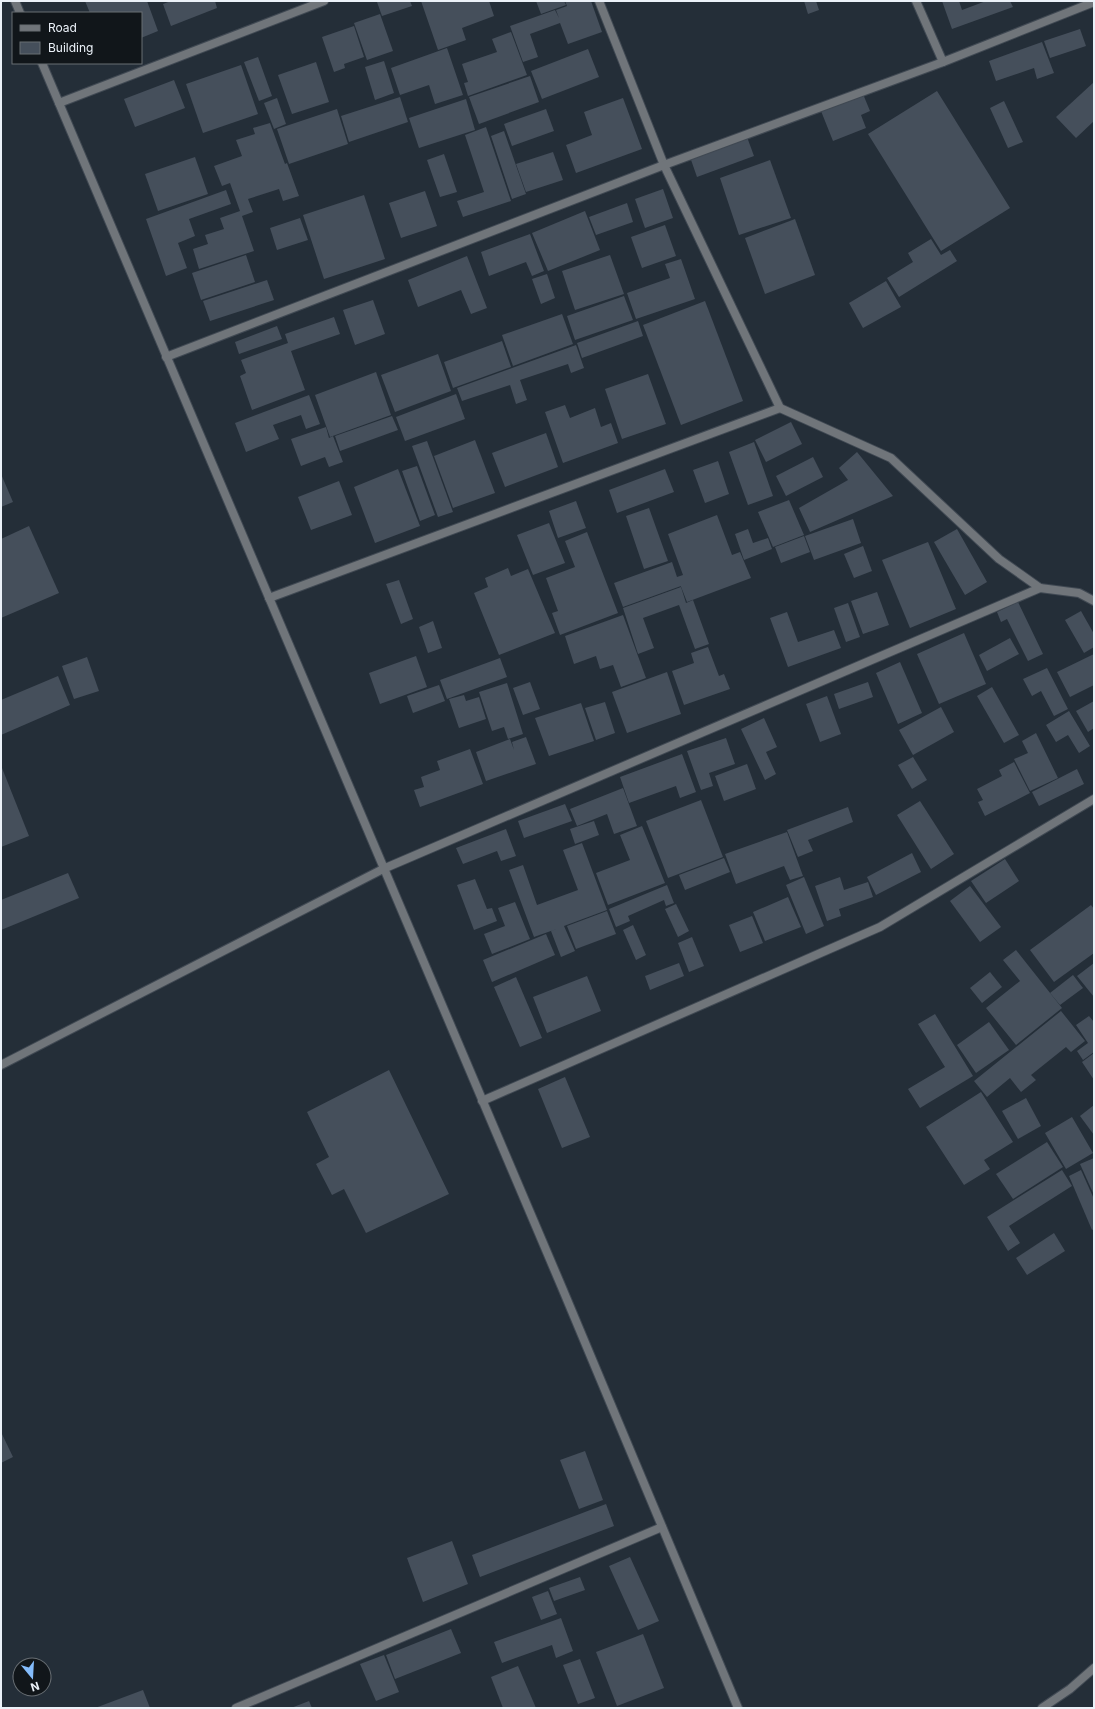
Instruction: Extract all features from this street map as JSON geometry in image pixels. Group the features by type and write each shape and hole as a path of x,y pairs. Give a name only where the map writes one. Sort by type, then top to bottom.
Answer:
{"street":[{"path":"15,1 20,12"},
{"path":"58,103 324,1"},
{"path":"599,1 664,165 780,408 891,458 998,559 1040,588 1079,593 1094,601"},
{"path":"916,1 943,62"},
{"path":"166,357 664,165 943,62 1094,2"},
{"path":"42,64 738,1708"},
{"path":"269,598 780,408"},
{"path":"1,1065 383,869 1040,588"},
{"path":"482,1101 880,927 1094,799"},
{"path":"236,1708 662,1527"},
{"path":"1042,1708 1070,1689 1094,1668"}],"building":[{"path":"85,1 147,1 158,31 142,38 142,12 90,12"},
{"path":"171,1 215,1 217,8 171,26 163,4"},
{"path":"410,1 412,6 382,16 377,2"},
{"path":"421,1 489,1 494,16 462,28 466,40 438,50"},
{"path":"536,1 564,1 566,5 541,14"},
{"path":"565,1 591,1 602,32 568,44 560,23 530,34 538,57 523,62 510,26 555,10 559,18 556,10 567,6"},
{"path":"804,1 816,1 819,10 808,14"},
{"path":"942,1 959,1 962,10 986,1 1010,1 1013,7 952,29"},
{"path":"380,14 393,51 367,60 354,23"},
{"path":"354,26 364,57 344,64 345,68 334,72 322,37"},
{"path":"1080,29 1086,46 1050,58 1044,41"},
{"path":"511,32 527,75 468,96 464,83 468,82 462,64 497,52 492,39"},
{"path":"1042,42 1054,73 1037,79 1034,68 996,81 989,61"},
{"path":"447,48 463,95 435,104 429,85 400,95 391,68"},
{"path":"588,49 599,77 542,99 531,71"},
{"path":"258,57 272,96 259,101 244,62"},
{"path":"384,61 394,93 375,100 365,67"},
{"path":"316,62 329,102 292,114 278,75"},
{"path":"241,65 258,114 203,133 186,84"},
{"path":"530,76 539,102 479,124 469,97"},
{"path":"174,80 185,108 135,127 124,99"},
{"path":"1094,82 1094,121 1076,138 1056,117"},
{"path":"937,91 1010,208 941,251 868,134"},
{"path":"863,94 870,111 861,115 866,128 833,141 821,111"},
{"path":"400,97 408,122 349,142 341,116"},
{"path":"277,98 286,124 274,129 264,103"},
{"path":"623,98 642,149 576,173 566,145 592,135 584,112"},
{"path":"466,99 475,130 419,148 409,118"},
{"path":"1004,101 1023,142 1008,148 990,108"},
{"path":"337,109 348,144 289,164 277,129"},
{"path":"546,109 554,131 512,146 504,124"},
{"path":"270,123 299,196 283,201 279,189 248,199 253,212 242,216 254,251 199,269 193,249 208,244 205,235 224,229 220,218 240,211 230,183 222,186 214,166 242,156 236,140 255,134 253,128"},
{"path":"486,127 511,201 463,217 457,201 484,192 465,135"},
{"path":"504,131 526,194 512,199 491,136"},
{"path":"747,137 754,156 697,177 690,157"},
{"path":"553,152 563,180 526,192 516,164"},
{"path":"444,154 457,192 440,197 427,160"},
{"path":"195,157 208,194 158,211 145,174"},
{"path":"770,160 791,218 739,235 720,178"},
{"path":"663,189 673,218 645,228 635,199"},
{"path":"226,190 231,204 189,219 195,236 178,243 187,268 166,276 146,219"},
{"path":"425,191 437,226 401,238 389,203"},
{"path":"364,195 385,259 324,279 303,215"},
{"path":"627,203 633,222 596,235 589,217"},
{"path":"585,211 600,250 548,271 532,233"},
{"path":"300,218 308,240 277,250 270,228"},
{"path":"795,219 815,275 765,294 745,238"},
{"path":"665,225 676,256 642,268 631,237"},
{"path":"530,234 544,271 532,276 526,262 489,276 481,252"},
{"path":"931,239 941,255 950,250 957,261 899,297 887,278 913,262 908,253"},
{"path":"246,255 255,282 201,300 192,273"},
{"path":"610,255 624,294 575,310 562,271"},
{"path":"467,256 487,308 471,314 461,290 418,307 408,280"},
{"path":"681,259 695,299 636,319 627,293 670,278 665,264"},
{"path":"547,274 555,298 541,304 532,279"},
{"path":"267,280 274,300 210,321 203,301"},
{"path":"886,281 901,307 863,328 849,303"},
{"path":"624,296 633,320 575,340 567,316"},
{"path":"373,300 385,334 355,345 343,310"},
{"path":"705,301 743,401 681,425 643,325"},
{"path":"562,314 573,344 513,366 502,335"},
{"path":"334,317 340,334 291,351 305,390 252,410 240,376 246,373 241,360 288,343 285,334"},
{"path":"638,321 643,336 582,358 577,343"},
{"path":"277,326 282,339 239,354 235,342"},
{"path":"502,341 511,367 453,388 444,362"},
{"path":"576,345 584,368 571,373 568,364 520,380 527,400 516,404 510,385 462,401 457,388"},
{"path":"438,354 451,391 395,412 381,375"},
{"path":"376,372 391,415 330,437 315,395"},
{"path":"648,374 666,424 622,439 605,389"},
{"path":"456,394 465,419 405,441 396,417"},
{"path":"309,395 320,424 306,429 301,415 273,425 279,439 246,452 235,423"},
{"path":"565,405 570,418 595,408 601,427 611,423 618,443 563,463 545,412"},
{"path":"392,416 398,430 340,451 335,436"},
{"path":"791,422 802,444 766,462 755,440"},
{"path":"326,427 329,438 333,436 343,462 329,467 325,457 301,466 291,439"},
{"path":"546,433 558,467 505,487 492,453"},
{"path":"475,440 495,493 453,508 434,456"},
{"path":"427,441 453,512 438,517 412,446"},
{"path":"754,442 773,496 748,505 729,452"},
{"path":"857,452 893,496 810,532 799,508 848,480 839,468"},
{"path":"813,457 823,477 786,496 776,476"},
{"path":"718,461 729,494 705,503 693,470"},
{"path":"417,466 435,515 420,521 402,471"},
{"path":"398,469 420,526 375,543 354,487"},
{"path":"665,469 674,492 617,513 609,490"},
{"path":"1,474 13,502 1,507"},
{"path":"339,481 352,515 311,530 298,497"},
{"path":"789,500 804,535 773,547 758,512"},
{"path":"576,501 586,528 558,538 549,511"},
{"path":"649,508 668,561 644,569 626,516"},
{"path":"717,515 732,555 740,552 751,578 687,602 681,586 623,607 614,583 672,562 677,577 683,575 668,534"},
{"path":"853,519 861,543 814,560 805,536"},
{"path":"549,523 565,563 533,575 517,535"},
{"path":"29,526 59,593 1,618 1,539"},
{"path":"748,529 753,543 768,538 772,549 744,560 735,534"},
{"path":"957,529 987,582 965,595 934,542"},
{"path":"587,532 618,613 560,635 552,613 558,611 546,578 575,567 565,541"},
{"path":"804,536 810,552 781,563 775,547"},
{"path":"928,542 956,609 910,628 882,560"},
{"path":"863,546 872,571 854,578 844,554"},
{"path":"508,568 511,576 528,569 555,633 499,655 474,593 488,587 485,578"},
{"path":"399,580 413,619 401,624 386,584"},
{"path":"681,587 686,603 693,600 709,644 695,649 679,605 643,618 654,648 638,654 623,608"},
{"path":"877,592 889,625 863,634 851,601"},
{"path":"1018,602 1043,654 1028,661 1007,619 1001,622 997,612"},
{"path":"848,603 860,637 846,642 834,608"},
{"path":"1081,611 1094,634 1094,647 1084,653 1065,620"},
{"path":"787,612 798,642 834,630 841,648 788,667 770,618"},
{"path":"623,615 646,678 621,687 613,665 600,669 596,656 574,664 565,636"},
{"path":"433,621 442,648 428,653 419,627"},
{"path":"964,633 986,684 939,704 917,654"},
{"path":"1010,638 1019,654 987,671 979,655"},
{"path":"708,647 719,676 724,674 730,689 684,705 672,671 694,663 691,653"},
{"path":"1094,654 1094,685 1070,697 1057,672"},
{"path":"416,656 427,687 380,704 369,673"},
{"path":"87,657 99,691 74,699 62,666"},
{"path":"500,658 507,677 447,699 440,680"},
{"path":"900,662 922,713 898,724 876,673"},
{"path":"1047,668 1068,709 1054,716 1041,691 1032,696 1023,679"},
{"path":"667,672 681,714 627,733 612,692"},
{"path":"58,676 70,705 1,735 1,700"},
{"path":"530,682 540,709 523,715 513,688"},
{"path":"868,682 873,697 839,709 834,694"},
{"path":"507,683 523,734 508,739 504,727 492,731 479,692"},
{"path":"439,685 445,701 413,713 407,696"},
{"path":"992,687 1019,735 1004,743 977,696"},
{"path":"464,695 466,701 479,697 486,719 459,728 449,699"},
{"path":"827,696 841,734 820,742 806,704"},
{"path":"1094,701 1094,728 1088,732 1076,711"},
{"path":"605,702 615,733 596,740 585,708"},
{"path":"581,703 594,741 549,756 535,718"},
{"path":"941,707 954,732 913,755 899,730"},
{"path":"1069,711 1090,746 1079,753 1068,735 1056,742 1046,725"},
{"path":"764,718 777,747 766,752 776,774 765,780 741,729"},
{"path":"1036,733 1058,778 1030,791 1014,759 1028,753 1022,741"},
{"path":"526,737 536,764 486,781 476,752 510,739 514,750 512,742"},
{"path":"726,738 735,764 709,773 713,786 701,790 687,751"},
{"path":"470,749 483,784 420,807 414,790 424,787 421,777 440,770 437,761"},
{"path":"682,754 696,792 680,798 676,786 629,803 620,777"},
{"path":"913,757 927,780 912,789 898,765"},
{"path":"1014,762 1030,793 985,816 978,802 983,800 977,789 1002,776 999,770"},
{"path":"747,764 756,789 724,801 715,776"},
{"path":"1,768 29,836 1,847"},
{"path":"1077,769 1084,784 1039,806 1032,792"},
{"path":"623,788 637,826 614,834 607,814 577,826 570,809"},
{"path":"701,800 723,857 668,878 646,821"},
{"path":"920,801 954,854 931,869 897,815"},
{"path":"565,804 572,821 524,838 518,821"},
{"path":"848,807 853,822 808,840 813,851 798,857 787,830"},
{"path":"594,821 599,835 575,844 570,829"},
{"path":"642,826 665,883 608,905 596,873 630,860 620,835"},
{"path":"506,829 516,856 501,861 497,851 463,864 456,848"},
{"path":"787,832 803,876 790,880 784,866 736,884 725,854"},
{"path":"582,843 607,910 564,926 575,951 561,957 551,931 562,927 534,937 509,870 523,865 537,905 578,890 563,850"},
{"path":"912,853 921,872 876,895 867,877"},
{"path":"724,858 730,872 685,890 679,875"},
{"path":"1005,859 1019,881 986,903 971,881"},
{"path":"68,873 79,898 1,930 1,900"},
{"path":"804,877 824,926 806,934 786,885"},
{"path":"840,877 844,890 868,882 873,897 839,909 841,916 827,921 815,886"},
{"path":"475,879 487,909 492,908 497,921 474,930 457,885"},
{"path":"667,885 674,903 666,906 664,900 628,916 630,921 616,927 609,909"},
{"path":"970,886 1001,927 980,942 950,901"},
{"path":"788,897 801,927 765,941 753,912"},
{"path":"515,902 530,939 492,954 484,934 505,926 498,908"},
{"path":"676,904 689,931 678,937 665,909"},
{"path":"1091,905 1094,909 1094,953 1054,982 1030,950"},
{"path":"607,911 616,934 576,949 567,926"},
{"path":"752,916 763,943 740,952 729,925"},
{"path":"633,925 646,955 636,960 623,930"},
{"path":"546,934 555,955 492,982 483,960"},
{"path":"692,937 704,966 689,972 678,943"},
{"path":"1016,950 1062,1008 1016,1045 986,1008 1020,981 1003,960"},
{"path":"679,963 684,976 650,990 645,976"},
{"path":"1094,963 1094,997 1077,976"},
{"path":"990,972 1002,987 982,1003 970,988"},
{"path":"1073,975 1083,988 1060,1005 1050,993"},
{"path":"587,976 601,1011 547,1033 533,997"},
{"path":"516,977 542,1038 520,1047 494,987"},
{"path":"1061,1011 1085,1041 1071,1052 1066,1047 1031,1075 1036,1080 1021,1092 1010,1078 987,1097 974,1081"},
{"path":"935,1014 973,1076 920,1108 908,1089 945,1067 918,1024"},
{"path":"1089,1016 1094,1022 1094,1052 1083,1060 1077,1051 1088,1043 1076,1025"},
{"path":"989,1022 1009,1050 976,1073 957,1045"},
{"path":"1094,1053 1094,1080 1082,1062"},
{"path":"389,1070 449,1194 366,1233 344,1189 332,1195 316,1164 329,1157 307,1112"},
{"path":"565,1077 590,1137 562,1148 538,1089"},
{"path":"981,1092 1013,1142 984,1160 990,1169 964,1185 926,1127"},
{"path":"1026,1098 1041,1126 1018,1139 1002,1111"},
{"path":"1094,1105 1094,1135 1080,1116"},
{"path":"1072,1117 1093,1153 1066,1169 1045,1133"},
{"path":"1047,1142 1063,1167 1013,1199 996,1174"},
{"path":"1094,1158 1094,1195 1080,1164"},
{"path":"1062,1170 1072,1186 1009,1226 1020,1243 1008,1251 987,1217"},
{"path":"1081,1170 1094,1199 1094,1229 1092,1230 1069,1176"},
{"path":"1054,1233 1065,1251 1027,1275 1016,1258"},
{"path":"1,1432 13,1457 1,1463"},
{"path":"585,1451 603,1500 579,1509 560,1460"},
{"path":"606,1504 614,1526 480,1577 472,1555"},
{"path":"452,1541 468,1584 423,1602 407,1558"},
{"path":"630,1557 659,1621 638,1630 609,1566"},
{"path":"580,1577 585,1590 554,1601 549,1588"},
{"path":"548,1591 557,1614 541,1620 532,1597"},
{"path":"561,1618 573,1651 556,1658 552,1645 502,1663 494,1642"},
{"path":"451,1629 461,1653 395,1679 386,1655"},
{"path":"643,1634 664,1688 617,1706 596,1652"},
{"path":"384,1655 399,1692 376,1701 360,1664"},
{"path":"580,1659 595,1698 578,1704 563,1665"},
{"path":"518,1666 536,1708 503,1708 491,1677"},
{"path":"143,1690 150,1708 95,1708"},
{"path":"309,1701 312,1708 291,1708"}]}
